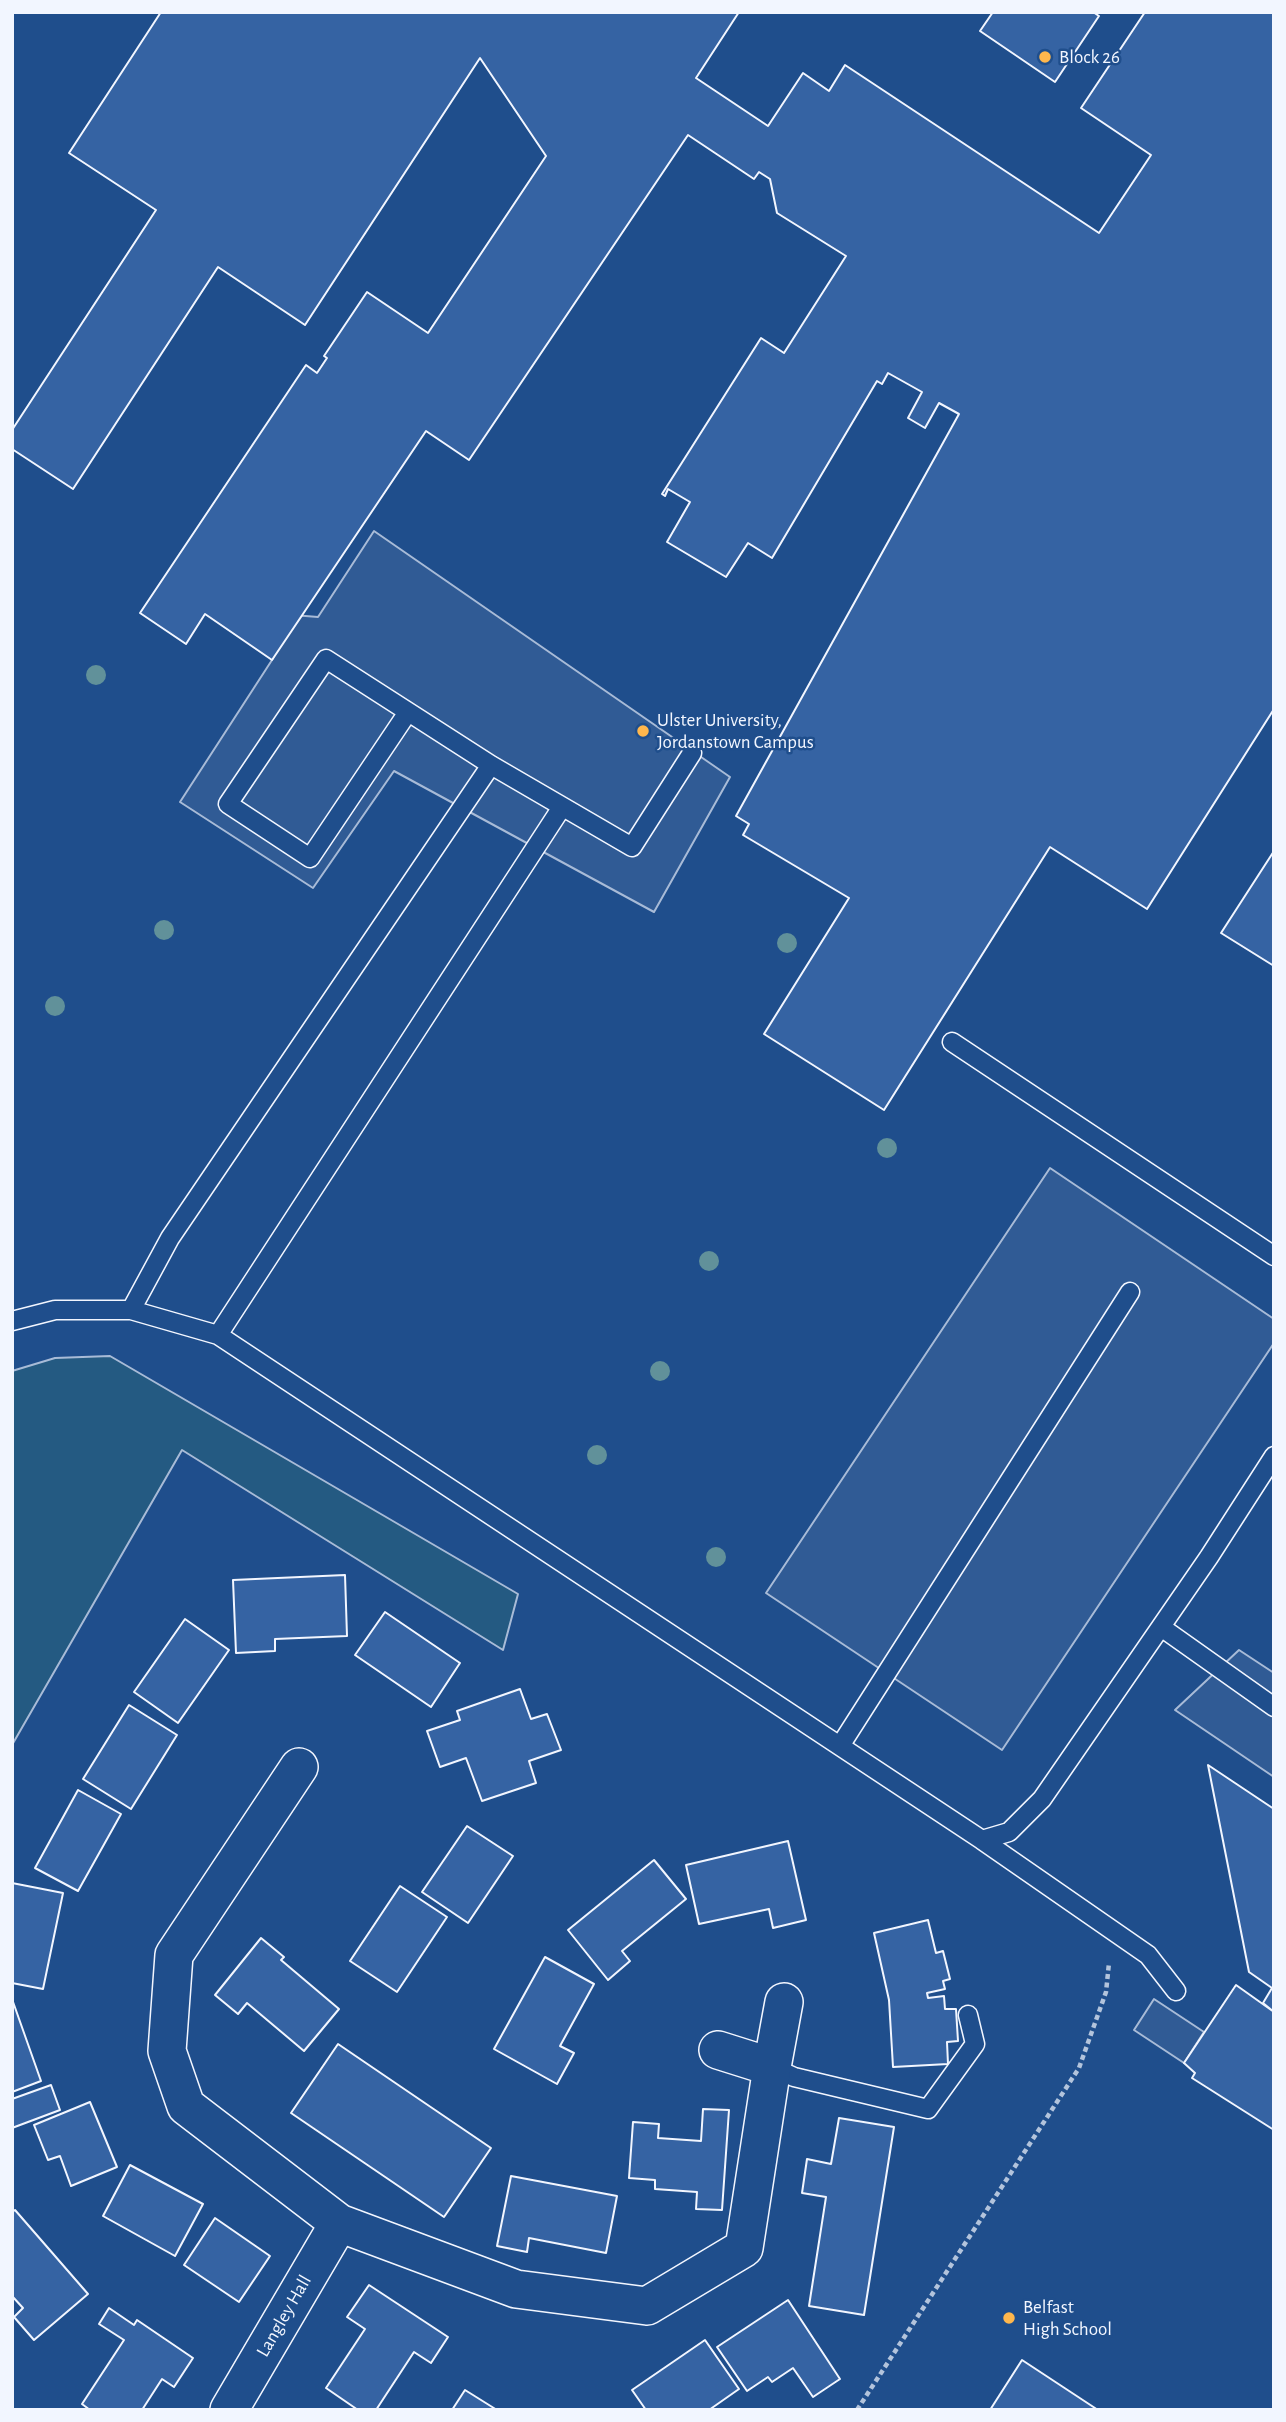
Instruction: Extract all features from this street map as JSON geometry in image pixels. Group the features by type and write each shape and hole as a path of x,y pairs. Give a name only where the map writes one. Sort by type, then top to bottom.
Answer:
{"street":[{"path":"299,1767 174,1955 167,2051 186,2106 339,2223 516,2289 647,2306 744,2248 772,2067 785,2002"},
{"path":"718,2050 772,2067"},
{"name":"Langley Hall","path":"229,2410 339,2223"}],"lane":[{"path":"408,712 310,858 228,804 326,659 491,765 632,848 692,753"},
{"path":"131,1310 170,1238 491,765"},
{"path":"218,1335 562,807"},
{"path":"952,1042 1274,1256"},
{"path":"840,1746 1130,1292"},
{"path":"12,1321 55,1310 131,1310 218,1335 982,1840 1148,1955 1176,1991"},
{"path":"982,1840 1009,1832 1042,1799 1209,1557 1274,1456"},
{"path":"1161,1627 1274,1707"},
{"path":"772,2067 794,2077 928,2109 975,2044 968,2015"}],"path":[{"path":"857,2410 1079,2068 1106,1992 1112,1931"}],"shaded area":[{"path":"374,531 730,777 654,912 394,771 313,888 180,802 272,660 293,615 318,617"},
{"path":"1050,1168 1274,1319 1274,1343 1002,1750 766,1593"},
{"path":"110,1356 518,1594 503,1650 182,1450 12,1745 12,1371 55,1358"},
{"path":"1239,1650 1274,1673 1274,1777 1175,1710"},
{"path":"1154,1999 1204,2032 1184,2063 1134,2030"}],"building":[{"path":"161,12 739,12 696,78 768,126 803,73 829,91 845,65 1099,233 1151,155 1081,108 1145,12 1274,12 1274,709 1147,909 1050,847 884,1110 764,1034 849,898 743,835 749,824 736,816 959,414 939,403 925,428 908,418 922,392 888,373 882,384 877,381 772,558 748,543 726,577 667,542 690,502 668,489 665,496 662,494 761,338 784,353 846,256 777,213 770,179 759,172 754,179 688,135 469,460 426,431 272,660 205,614 186,644 140,613 306,365 317,373 327,358 324,356 367,292 428,333 546,156 480,58 305,325 218,267 73,489 12,449 12,430 156,210 69,153"},
{"name":"Block 26","path":"993,12 1093,12 1099,16 1055,82 980,31"},
{"path":"1274,851 1274,966 1221,933"},
{"path":"345,1575 347,1636 275,1639 275,1651 236,1653 233,1580"},
{"path":"385,1612 460,1663 431,1707 355,1655"},
{"path":"185,1619 229,1650 178,1723 134,1692"},
{"path":"520,1689 531,1719 547,1714 561,1750 529,1761 536,1783 482,1801 466,1758 440,1767 427,1731 460,1720 457,1711"},
{"path":"129,1705 177,1735 131,1809 83,1779"},
{"path":"1208,1765 1274,1809 1274,2012 1263,2003 1272,1988 1249,1972"},
{"path":"78,1790 121,1814 78,1891 35,1868"},
{"path":"467,1826 513,1856 468,1923 422,1892"},
{"path":"788,1841 806,1920 773,1928 769,1909 699,1924 686,1865"},
{"path":"654,1860 686,1899 622,1951 630,1961 608,1980 568,1930"},
{"path":"12,1883 63,1893 43,1989 12,1983"},
{"path":"400,1886 447,1917 397,1992 350,1961"},
{"path":"928,1920 936,1953 943,1951 950,1979 943,1981 945,1989 927,1993 928,1998 944,1996 945,2009 956,2009 958,2041 947,2042 948,2064 893,2067 889,2000 874,1933"},
{"path":"261,1938 284,1957 281,1960 339,2009 304,2051 247,2003 238,2014 215,1995"},
{"path":"545,1957 594,1984 560,2046 574,2053 557,2084 494,2049"},
{"path":"1236,1985 1274,2012 1274,2130 1192,2078 1195,2073 1184,2063"},
{"path":"12,1999 41,2081 12,2092"},
{"path":"338,2044 491,2148 444,2217 291,2113"},
{"path":"51,2085 60,2110 12,2128 12,2099"},
{"path":"90,2102 117,2167 71,2186 60,2156 48,2160 34,2125"},
{"path":"703,2109 729,2110 722,2210 696,2209 697,2192 655,2189 655,2180 629,2178 633,2122 659,2124 658,2138 701,2141"},
{"path":"839,2118 894,2127 864,2315 809,2306 826,2197 802,2193 807,2159 831,2164"},
{"path":"130,2165 203,2204 175,2256 103,2216"},
{"path":"511,2176 617,2196 606,2253 529,2238 527,2252 497,2246"},
{"path":"15,2210 88,2294 34,2340 14,2317 23,2308 12,2296 12,2212"},
{"path":"215,2218 270,2256 239,2302 184,2265"},
{"path":"369,2285 448,2337 431,2363 414,2352 376,2410 358,2410 326,2388 365,2329 347,2317"},
{"path":"788,2300 840,2379 813,2397 793,2368 772,2382 768,2377 747,2391 717,2347"},
{"path":"109,2308 134,2325 137,2320 193,2358 174,2387 162,2379 142,2410 90,2410 82,2404 124,2340 99,2324"},
{"path":"705,2340 739,2389 709,2410 646,2410 632,2390"},
{"path":"1022,2360 1098,2410 990,2410"},
{"path":"465,2390 497,2410 452,2410"}],"place":[{"name":"Block 26","path":"1045,57"},
{"name":"Ulster University, Jordanstown Campus","path":"643,731"},
{"name":"Belfast High School","path":"1009,2318"}]}
